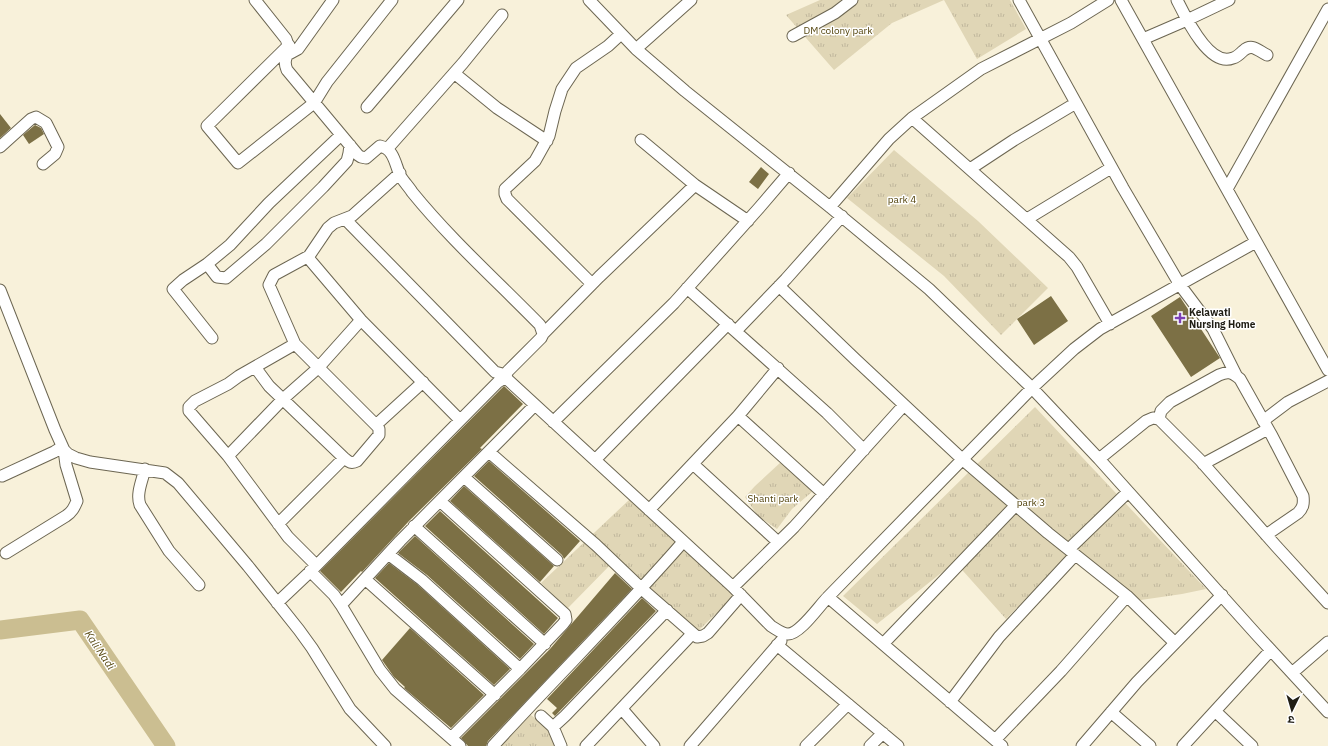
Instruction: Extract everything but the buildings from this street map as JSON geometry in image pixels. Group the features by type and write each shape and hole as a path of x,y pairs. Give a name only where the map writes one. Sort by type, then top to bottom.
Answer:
{"street":[{"path":"255,0 286,39 288,50 284,65 287,70 341,135 361,158 366,158 380,146 388,150 392,154 400,174 407,185 435,219 540,325 543,334"},
{"path":"333,0 298,49 288,50 207,126 238,163 314,103 327,82 392,0"},
{"path":"367,107 458,0"},
{"path":"589,0 636,49 685,91 789,173 930,289 1032,388 1100,459 1271,650 1327,709"},
{"path":"636,49 691,0"},
{"path":"793,36 835,13 852,0"},
{"path":"1019,0 1112,168 1180,285 1213,329 1236,375"},
{"path":"830,207 889,139 912,118 981,69 1071,23 1108,0"},
{"path":"1121,0 1328,370"},
{"path":"1177,0 1187,20 1208,51 1214,56 1231,59 1248,47 1252,47 1267,55"},
{"path":"1143,39 1229,0"},
{"path":"1227,189 1328,9"},
{"path":"388,150 388,148 454,73 502,14"},
{"path":"592,284 507,199 505,194 506,189 510,184 535,160 547,141 562,89 576,68 608,46 621,34"},
{"path":"454,73 497,108 547,141"},
{"path":"970,169 1014,140 1076,103"},
{"path":"0,147 31,119 36,117 46,124 58,147 58,151 43,164"},
{"path":"912,118 1069,257 1077,267 1110,324"},
{"path":"212,338 173,289 230,245 269,203 341,135"},
{"path":"642,140 695,185 748,221"},
{"path":"207,264 217,277 226,278 244,264 323,187 347,161 350,145"},
{"path":"1027,219 1112,168"},
{"path":"553,422 674,302 748,221 789,173"},
{"path":"254,367 269,386 349,462 353,463 357,461 379,435 379,429 377,426 295,344 269,285 274,275 309,256 328,228 334,223 352,216 400,174"},
{"path":"277,603 498,382 506,376 543,334 592,284 695,185"},
{"path":"595,460 732,327 779,286 842,216"},
{"path":"345,219 495,372 506,376 553,422 737,591 771,626 778,631 787,634 794,633 800,628 828,597 962,459 1032,388 1074,349 1110,324 1256,242"},
{"path":"309,256 313,265 362,320 460,420"},
{"path":"779,286 962,459 1072,552 1127,596 1175,643"},
{"path":"687,288 778,368 827,413 864,450"},
{"path":"0,290 63,449 66,465 77,501 75,507 66,516 6,553"},
{"path":"228,456 283,399 318,368 362,320"},
{"path":"295,344 254,367 228,384 195,401 189,407 189,411 228,456 278,524 334,595 380,670 395,689 460,746"},
{"path":"649,510 738,416 778,368"},
{"path":"1159,419 1164,406 1181,395 1226,372 1231,372 1240,379 1300,489 1304,503 1298,514 1266,534"},
{"path":"1203,464 1266,425 1288,402 1328,381"},
{"path":"377,426 377,424 423,382"},
{"path":"341,605 414,526 535,405"},
{"path":"489,452 596,545 642,589 697,637 708,633 737,591 778,542 824,494 904,405"},
{"path":"738,416 824,494"},
{"path":"1100,459 1146,421 1153,418 1159,419 1203,464 1328,603"},
{"path":"63,449 68,454 76,458 90,462 164,473 178,483 248,566 312,648 350,709 385,746"},
{"path":"2,476 63,449"},
{"path":"278,524 344,458"},
{"path":"693,464 778,542"},
{"path":"145,470 138,494 140,505 169,550 199,585"},
{"path":"464,477 557,560"},
{"path":"950,702 999,637 1072,552 1128,492"},
{"path":"440,501 565,614 566,620 545,644 451,738"},
{"path":"882,644 1016,505"},
{"path":"414,526 545,644"},
{"path":"493,746 547,687 642,589 683,542"},
{"path":"388,554 422,580 520,668"},
{"path":"365,579 495,695"},
{"path":"1082,746 1137,682 1222,595"},
{"path":"828,597 999,743 1127,596"},
{"path":"554,727 667,610"},
{"path":"586,746 692,634"},
{"path":"690,746 787,634"},
{"path":"1292,673 1328,642"},
{"path":"777,646 898,746"},
{"path":"1183,746 1271,650"},
{"path":"806,746 848,704"},
{"path":"622,709 654,746"},
{"path":"1215,711 1252,746"},
{"path":"1111,712 1150,746"},
{"path":"541,716 554,727 560,746"},
{"path":"870,746 883,733"}],"green space":[{"name":"DM colony park","path":"820,0 944,0 892,23 834,70 786,15"},
{"path":"944,0 1010,0 1026,29 977,59"},
{"name":"park 4","path":"894,150 978,221 1048,288 1001,335 944,276 847,198"},
{"name":"park 3","path":"1035,407 1206,589 1134,601 1069,554 1006,619 955,562 877,624 843,596"},
{"name":"Shanti park","path":"781,462 813,491 792,509 777,529 758,516 745,497"},
{"path":"630,499 734,596 696,633 616,559 567,609 541,583"},
{"path":"528,713 546,726 567,746 493,746"}],"waterway":[{"name":"Kali Nadi","path":"0,630 80,620 166,746"}],"place":[{"name":"Kelawati Nursing Home","path":"1180,318"}]}
